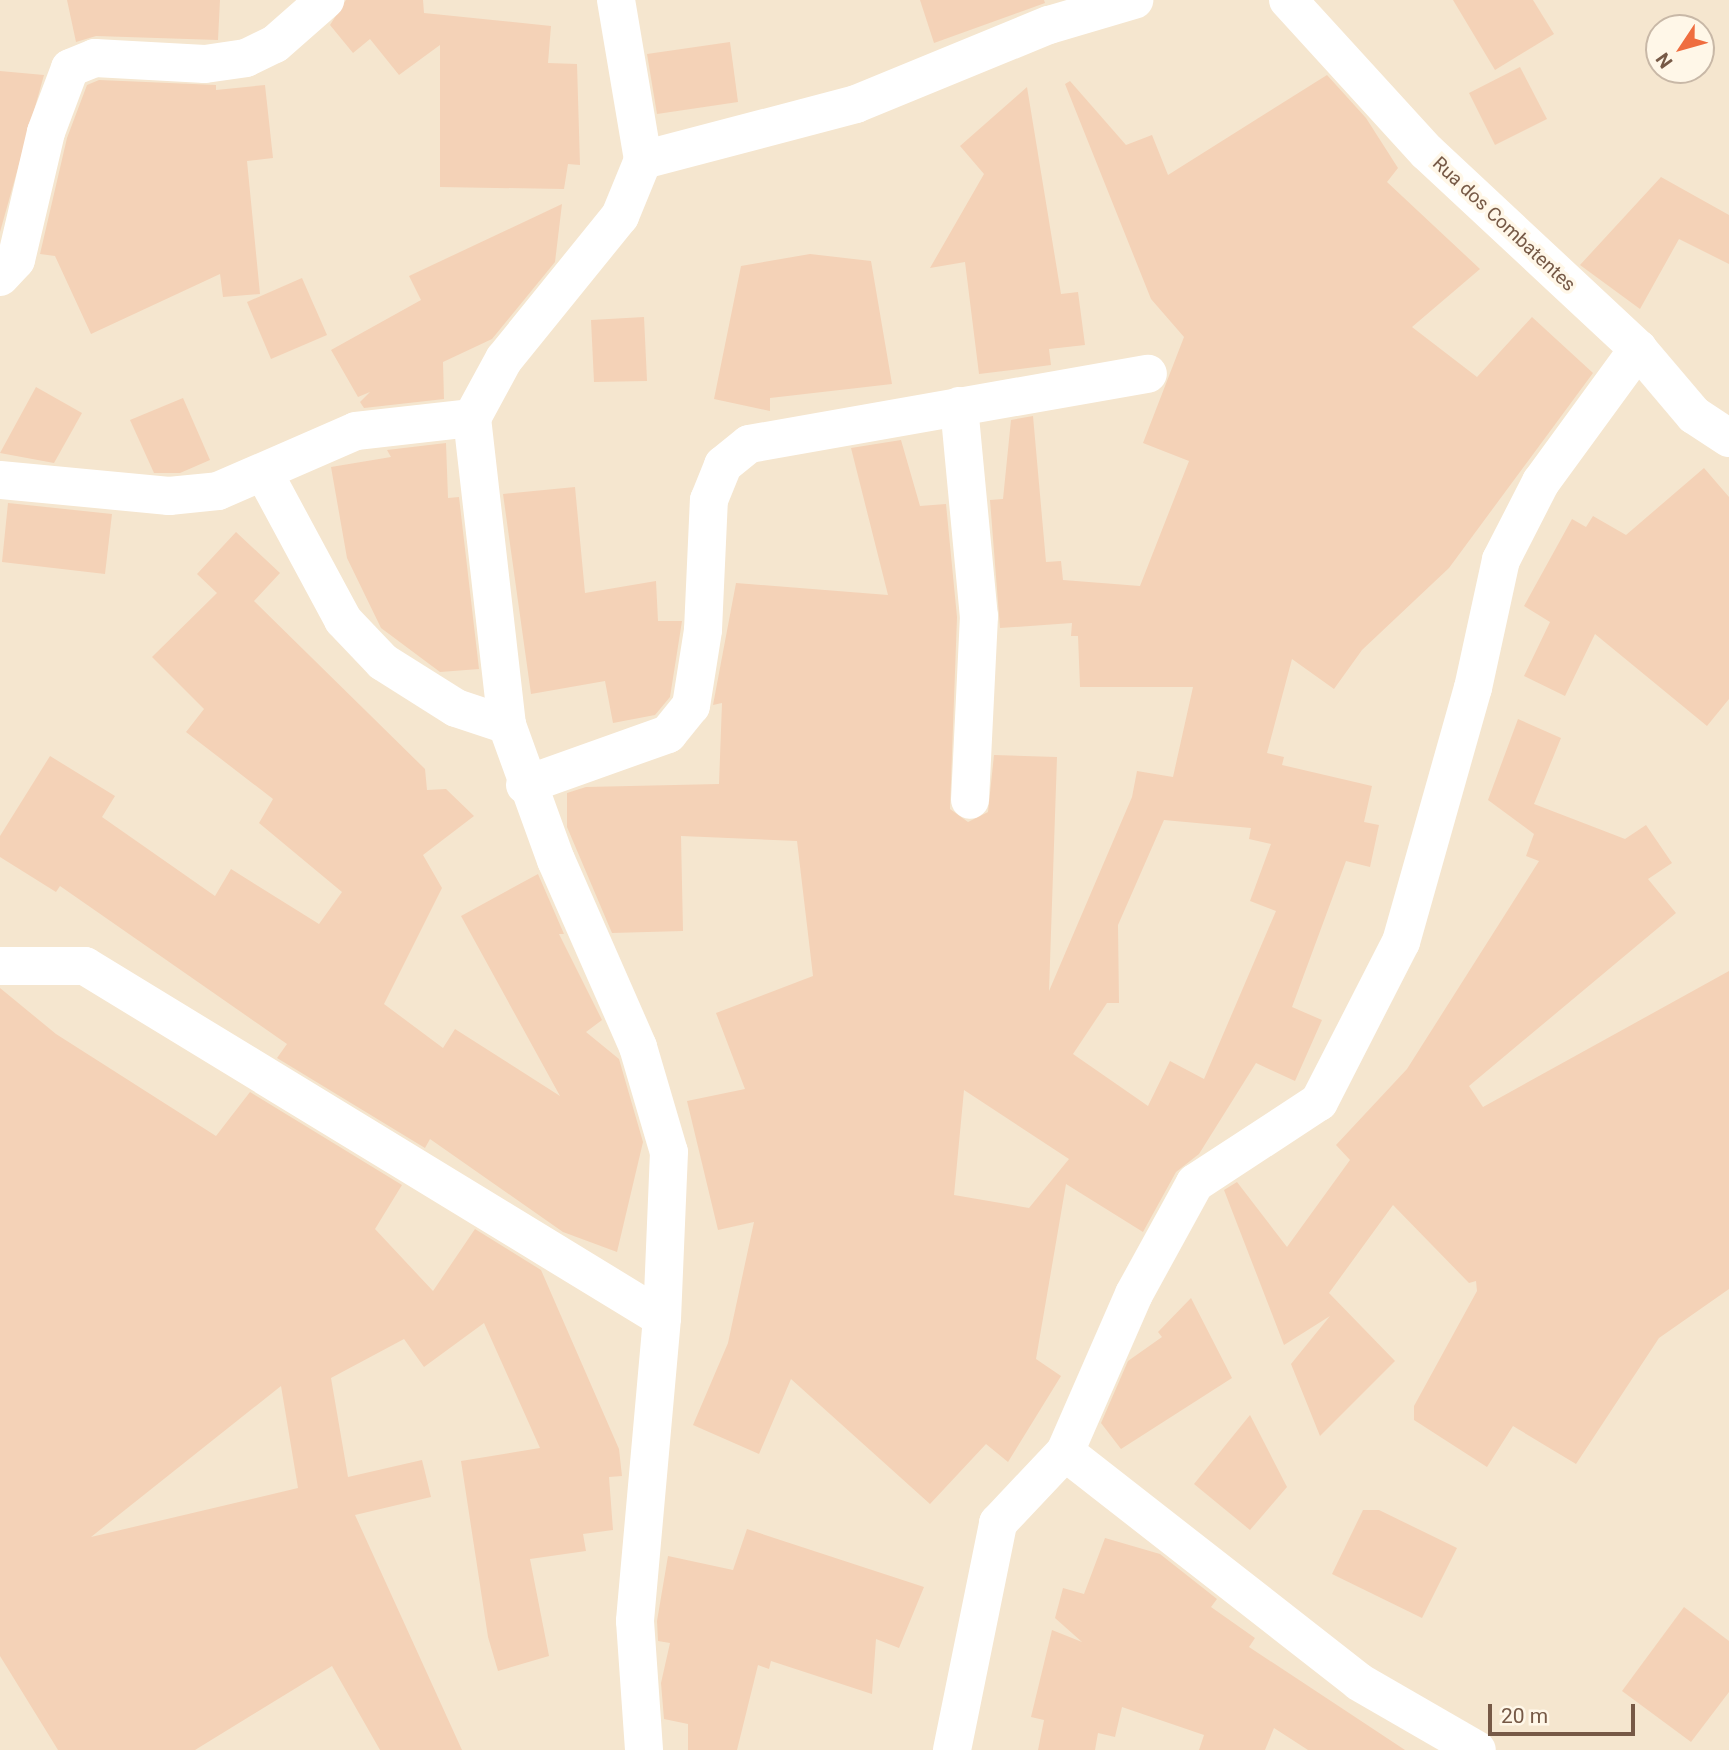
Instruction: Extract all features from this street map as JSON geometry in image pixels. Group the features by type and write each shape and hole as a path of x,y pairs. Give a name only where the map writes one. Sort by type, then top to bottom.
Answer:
{"street":[{"path":"0,277 16,260 49,120 70,68 95,58 205,64 246,58 275,44 325,0"},
{"path":"616,0 643,160 620,216 504,359 472,418 507,726 525,785 628,1022 669,1152 662,1318 635,1621 644,1750"},
{"path":"643,160 856,104 1049,25 1134,0"},
{"name":"Rua dos Combatentes","path":"1288,0 1427,152 1638,349 1695,415 1729,438"},
{"path":"952,1750 998,1523 1065,1452 1134,1294 1195,1183 1319,1102 1401,942 1473,688 1501,560 1541,482 1638,349"},
{"path":"525,785 668,734 691,706 703,630 709,500 723,465 749,444 1149,374"},
{"path":"958,406 979,616 970,800"},
{"path":"0,481 169,496 218,491 264,473 356,430 472,418"},
{"path":"264,473 343,620 383,662 456,708 507,726"},
{"path":"0,966 85,966 662,1318"},
{"path":"1065,1452 1359,1682 1477,1750"}],"shaded area":[{"path":"0,0 1729,0 1729,1750 0,1750"}],"building":[{"path":"67,0 220,0 218,40 96,36 76,42"},
{"path":"346,0 423,0 424,13 551,26 548,63 577,64 580,165 568,164 564,189 440,187 440,45 399,75 370,39 353,53 330,25"},
{"path":"920,0 1044,0 1045,3 934,43"},
{"path":"1453,0 1533,0 1554,34 1495,70"},
{"path":"730,42 738,102 657,114 647,54"},
{"path":"1520,67 1547,119 1495,145 1469,93"},
{"path":"0,71 44,75 0,232"},
{"path":"1327,75 1366,118 1398,168 1387,182 1480,269 1412,327 1477,377 1532,317 1593,373 1449,568 1362,650 1334,689 1292,659 1267,753 1284,757 1282,765 1372,786 1364,822 1379,825 1370,867 1346,861 1292,1007 1322,1020 1295,1081 1256,1063 1199,1154 1176,1172 1143,1232 1066,1184 1036,1359 1061,1376 1008,1462 986,1444 930,1504 791,1379 759,1454 693,1425 728,1343 754,1222 718,1230 687,1101 745,1089 716,1013 813,976 797,841 681,836 683,931 612,933 567,827 567,793 586,787 719,784 722,703 713,705 736,583 888,595 851,448 901,440 920,506 946,504 957,617 950,809 968,822 988,812 994,755 1057,757 1049,991 1132,797 1137,771 1173,777 1193,687 1080,687 1078,636 1071,636 1072,623 1000,628 990,500 1003,499 1011,420 1033,416 1046,562 1061,561 1063,580 1140,586 1189,461 1143,443 1184,337 1151,299 1065,84 1070,81 1126,145 1152,135 1168,175","holes":["1164,820 1251,828 1249,839 1271,844 1250,901 1276,911 1204,1079 1170,1061 1148,1106 1073,1054 1107,1003 1119,1003 1118,925","964,1090 1069,1159 1029,1208 954,1195"]},
{"path":"99,80 216,85 216,90 265,85 273,158 247,161 260,294 223,297 220,274 91,334 55,256 40,254 67,138 87,85"},
{"path":"1027,87 1061,294 1078,292 1085,345 1049,349 1051,365 979,374 965,262 930,268 984,174 960,146"},
{"path":"1661,177 1729,215 1729,264 1679,239 1640,309 1580,265"},
{"path":"562,204 555,262 492,339 443,362 444,399 364,408 360,402 370,392 358,397 331,350 421,300 409,276"},
{"path":"810,254 871,261 892,384 770,398 770,411 714,399 741,266"},
{"path":"302,278 327,335 271,359 247,302"},
{"path":"644,317 647,381 594,382 591,320"},
{"path":"36,387 82,413 54,463 0,453"},
{"path":"183,398 210,460 180,473 154,473 130,420"},
{"path":"446,443 448,498 459,497 479,669 440,672 381,628 347,558 331,467 391,457 387,450"},
{"path":"1704,468 1729,497 1729,699 1707,726 1595,634 1565,696 1524,676 1550,622 1524,606 1572,519 1586,527 1593,516 1626,535"},
{"path":"575,487 585,593 656,581 658,621 682,621 670,697 655,715 613,723 605,681 531,694 503,494"},
{"path":"8,503 112,514 105,574 2,562"},
{"path":"236,532 280,573 254,601 425,769 427,790 446,789 474,816 423,855 442,888 384,1004 443,1048 455,1029 560,1096 461,916 538,874 564,934 559,934 602,1020 586,1032 619,1059 643,1142 617,1252 563,1232 430,1139 425,1148 277,1058 287,1044 60,886 56,892 0,857 0,836 50,756 115,796 102,817 215,896 231,869 319,924 342,892 259,823 273,799 186,732 204,709 152,657 217,593 197,574"},
{"path":"1518,719 1561,738 1534,804 1625,839 1646,825 1672,863 1648,879 1676,913 1469,1086 1483,1107 1729,971 1729,1289 1659,1338 1576,1464 1513,1426 1487,1467 1414,1420 1414,1406 1477,1291 1476,1281 1469,1283 1393,1205 1329,1293 1395,1361 1320,1436 1291,1364 1330,1316 1284,1345 1224,1190 1237,1182 1287,1247 1350,1160 1336,1145 1407,1069 1539,861 1526,856 1534,834 1488,800"},
{"path":"0,988 56,1034 216,1136 250,1092 402,1185 375,1229 433,1291 475,1229 541,1270 619,1449 622,1476 609,1477 613,1530 583,1534 586,1551 530,1559 549,1656 498,1671 488,1637 461,1461 540,1448 484,1323 424,1367 404,1339 331,1378 348,1477 422,1460 431,1497 355,1515 462,1750 380,1750 332,1666 195,1750 58,1750 0,1656","holes":["281,1386 298,1488 91,1537"]},
{"path":"1191,1298 1232,1378 1121,1449 1101,1423 1128,1361 1162,1337 1158,1332"},
{"path":"1250,1415 1287,1487 1250,1530 1194,1484"},
{"path":"1363,1510 1379,1510 1457,1548 1422,1618 1332,1574"},
{"path":"747,1529 924,1587 899,1648 876,1639 872,1694 771,1661 769,1669 758,1665 737,1750 688,1750 688,1724 664,1719 661,1683 670,1643 658,1641 657,1621 668,1556 733,1570"},
{"path":"1105,1538 1160,1554 1217,1599 1211,1607 1255,1638 1249,1647 1405,1750 1308,1750 1274,1728 1265,1750 1199,1750 1204,1735 1122,1707 1115,1737 1098,1733 1095,1750 1038,1750 1044,1720 1031,1717 1052,1630 1082,1642 1055,1618 1063,1588 1084,1594"},
{"path":"1684,1607 1729,1641 1729,1692 1691,1742 1622,1691"}]}
